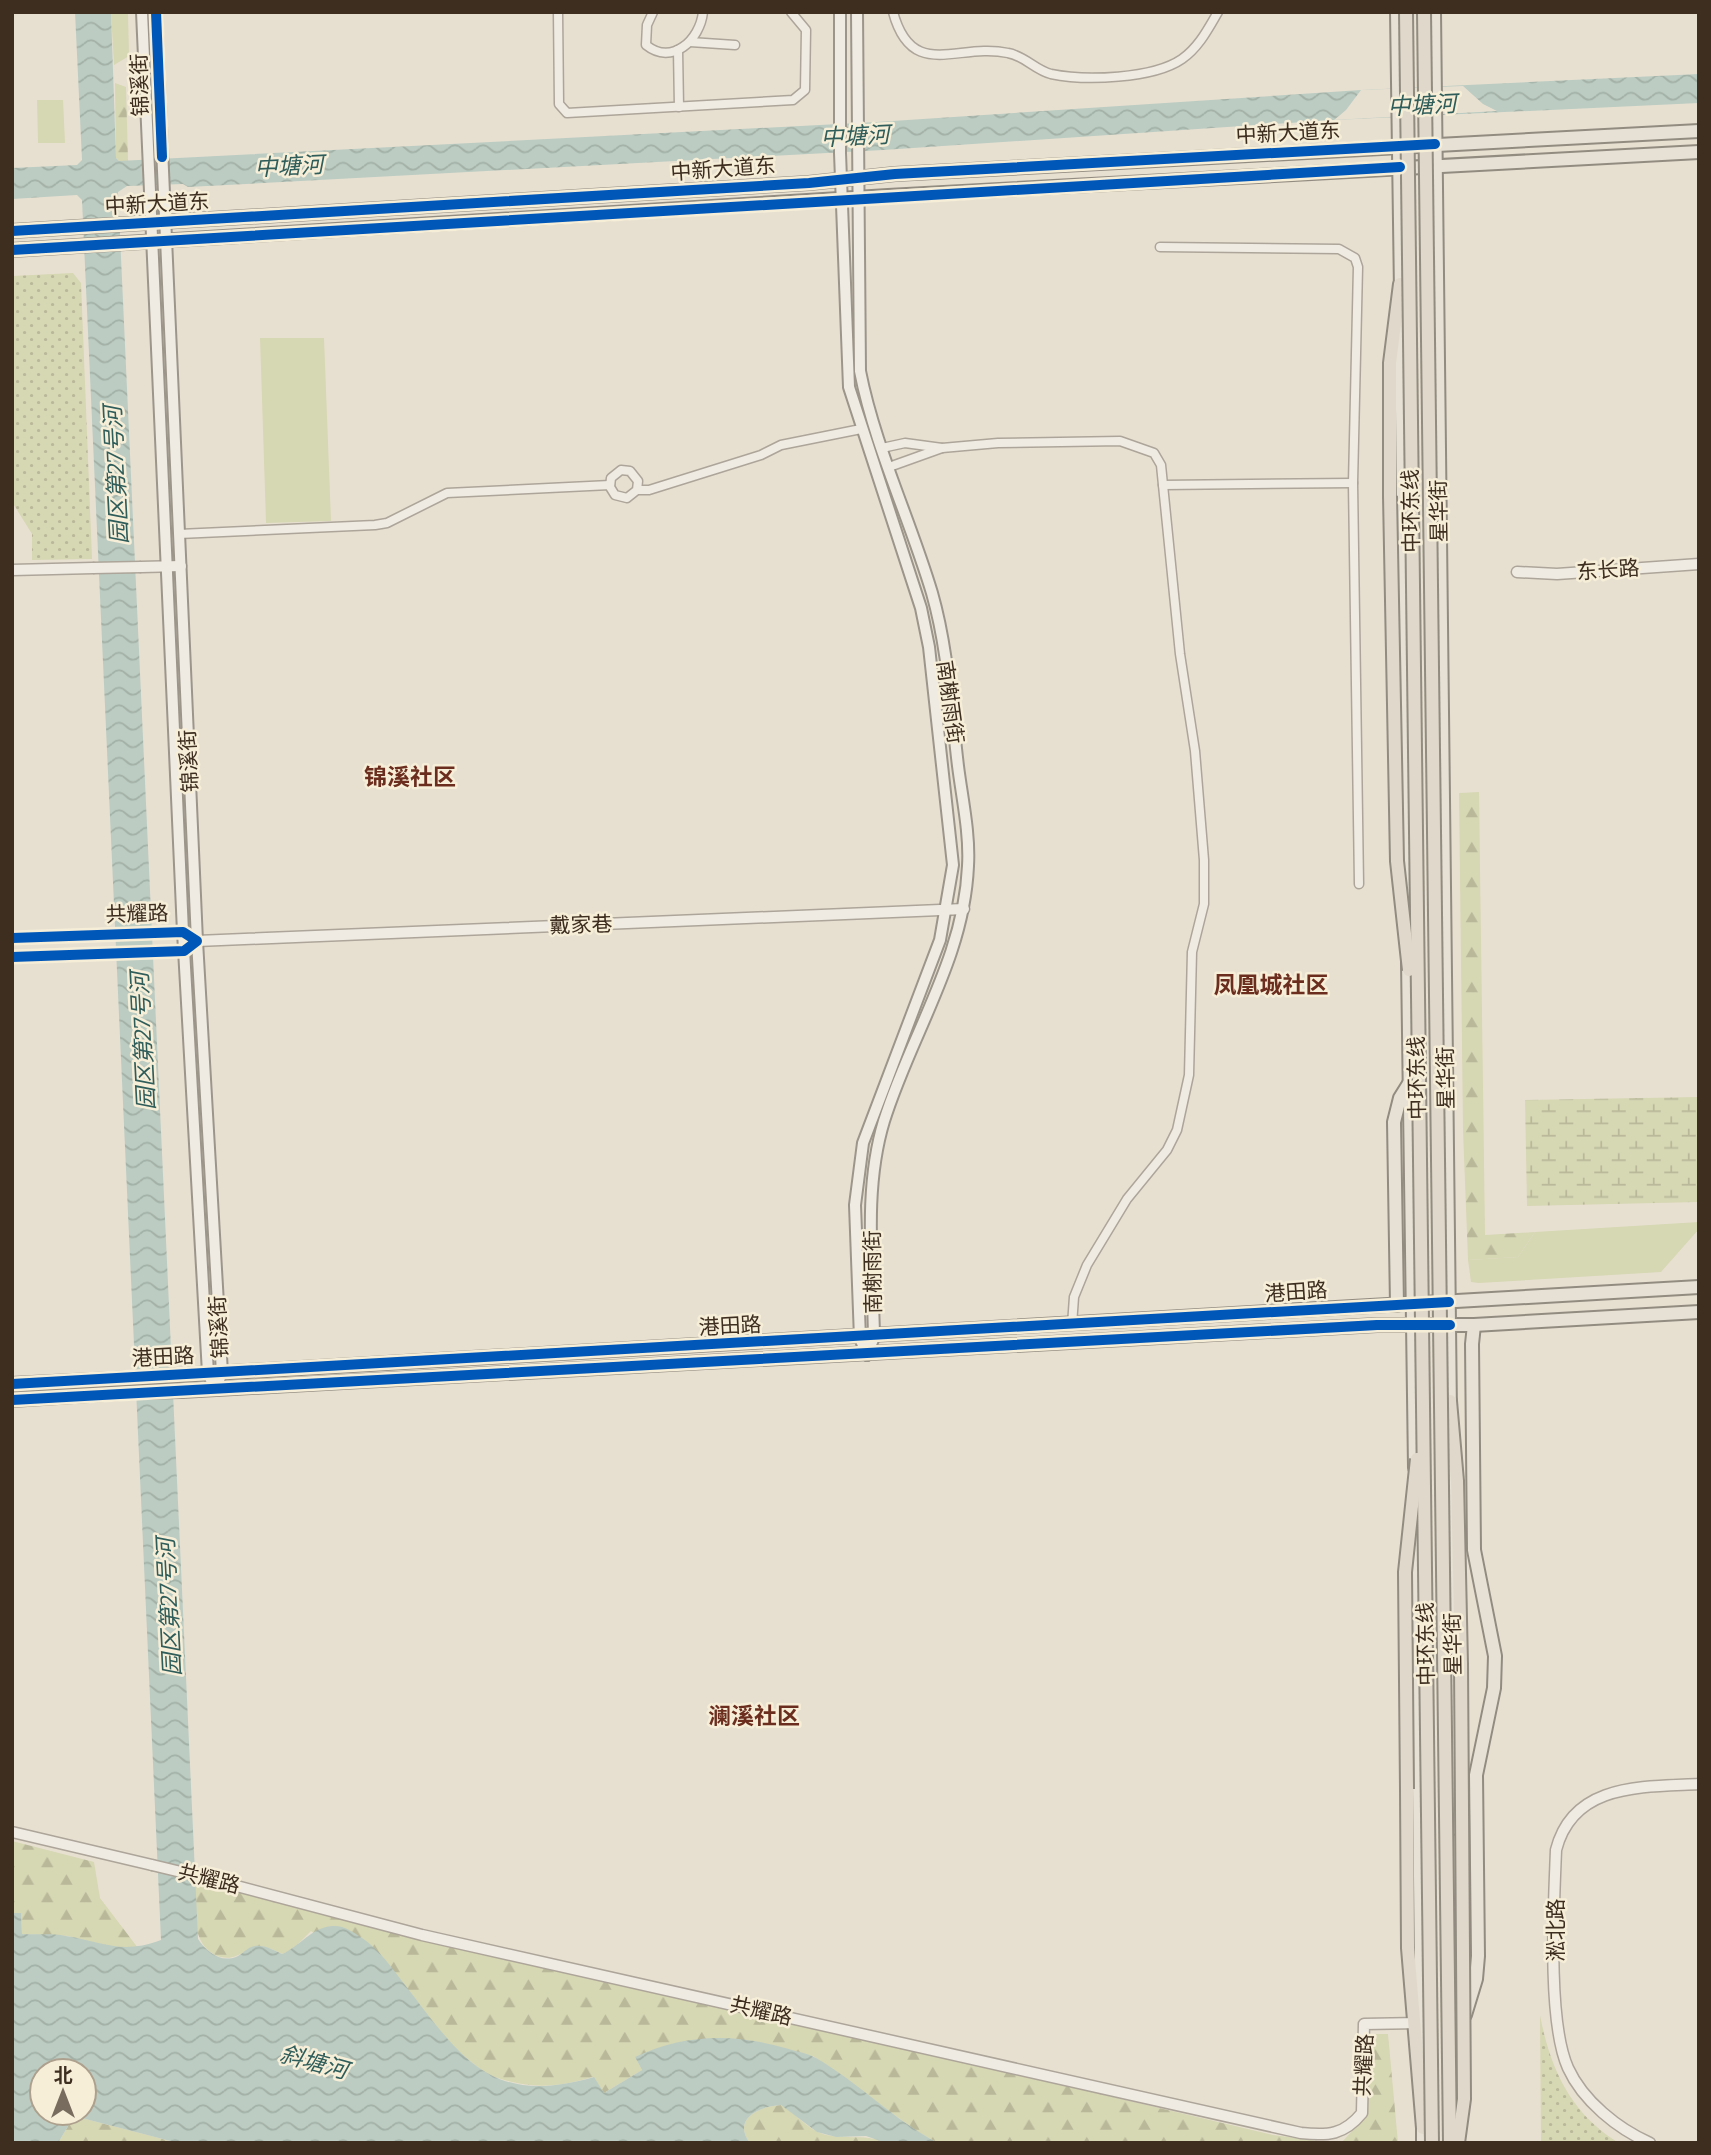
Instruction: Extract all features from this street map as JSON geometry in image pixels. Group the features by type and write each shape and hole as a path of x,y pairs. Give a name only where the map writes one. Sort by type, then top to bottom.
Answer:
{"highway":[{"name":"中环东线","path":"1405,12 1433,2143"},
{"name":"中环东线","path":"1424,12 1450,2143"},
{"path":"1401,284 1390,363 1396,861 1417,1040"},
{"path":"1450,1401 1457,1481 1461,1664 1465,1961 1464,2099 1460,2143"},
{"path":"1423,1403 1405,1572 1408,1948 1417,2023 1423,2128"}],"main road":[{"name":"锦溪街","path":"142,12 150,187 158,223 166,242 215,1389"},
{"name":"锦溪街","path":"156,12 163,186 153,243 167,566 184,951 215,1373"},
{"name":"南榭雨街","path":"840,12 840,153 846,363 853,407 905,553 929,647 953,865 948,909 940,940 863,1143 855,1205 860,1338 867,1355"},
{"name":"南榭雨街","path":"858,12 856,122 860,371 882,447 932,594 946,666 968,863 964,909 956,946 884,1120 875,1161 872,1203 874,1337 867,1355"},
{"name":"星华街","path":"1397,12 1414,1325 1417,2023"},
{"name":"星华街","path":"1434,12 1460,2143"},
{"name":"中新大道东","path":"12,231 857,177 1699,131"},
{"name":"中新大道东","path":"12,250 1400,167 1699,152"},
{"path":"1397,1305 1394,1122 1400,1098 1411,1080"},
{"name":"港田路","path":"12,1384 860,1338 1699,1287"},
{"name":"港田路","path":"12,1400 1699,1312"},
{"path":"1459,2032 1478,1968 1476,1775 1495,1671 1495,1643 1474,1550 1474,1325"},
{"path":"1423,2128 1423,2143"}],"street":[{"path":"558,12 561,110 574,113 793,100 800,97 807,80 806,30 791,12"},
{"path":"653,12 647,25 646,45 660,52 678,50 690,42 700,30 703,12"},
{"path":"893,12 897,29 905,42 926,54 997,51 1021,57 1039,70 1051,74 1084,77 1134,74 1168,66 1191,51 1218,12"},
{"path":"690,42 735,45"},
{"path":"678,50 679,107"},
{"path":"1160,247 1339,249 1354,258 1357,277 1353,483 1359,884"},
{"path":"637,490 637,477 626,470 614,475 610,485 615,495 623,498 631,496 637,490 649,490 723,467 781,445 861,429"},
{"path":"882,447 905,443 942,448 998,443 1120,440 1154,453 1161,465 1180,654 1195,751 1204,860 1204,904 1192,952 1189,1075 1177,1130 1167,1150 1147,1171 1127,1199 1087,1265 1074,1297 1072,1325"},
{"path":"889,467 921,458 942,448"},
{"path":"1163,485 1353,483"},
{"path":"179,534 381,524 447,494 610,485"},
{"name":"东长路","path":"1517,572 1557,573 1699,564"},
{"path":"12,570 181,566"},
{"name":"戴家巷","path":"197,941 964,909"},
{"name":"共耀路","path":"12,938 183,932 197,941 184,951 12,957"},
{"name":"淞北路","path":"1650,2143 1634,2136 1599,2109 1569,2069 1559,2036 1556,2009 1556,1850 1560,1831 1569,1818 1579,1808 1606,1794 1625,1789 1699,1784"},
{"name":"共耀路","path":"12,1832 210,1878 422,1935 1301,2133 1327,2136 1341,2132 1362,2113 1364,2024 1417,2023"}],"green space":[{"path":"111,12 128,12 129,56 114,65"},
{"path":"115,83 126,87 128,161 119,161 116,158"},
{"path":"37,100 63,100 65,143 38,143"},
{"path":"73,273 81,283 92,559 32,560 32,534 12,502 12,276"},
{"path":"260,338 324,338 331,521 266,523"},
{"path":"1479,792 1485,1235 1535,1232 1518,1257 1468,1260 1463,1131 1459,793"},
{"path":"1699,1097 1699,1202 1527,1206 1525,1100"},
{"path":"1699,1222 1699,1229 1661,1272 1471,1282 1468,1260 1518,1257 1535,1232"},
{"path":"12,1841 94,1862 100,1898 138,1948 101,1946 68,1936 22,1934 21,1913 12,1913"},
{"path":"195,1879 1273,2135 1334,2143 938,2143 918,2132 813,2056 635,2057 642,2070 604,2093 593,2077 564,2084 539,2086 514,2082 486,2074 311,1931 293,1949 282,1954 258,1947 231,1958 215,1955 201,1941 198,1932"},
{"path":"1540,2015 1550,2054 1565,2088 1588,2118 1619,2143 1541,2143"},
{"path":"1368,2034 1388,2034 1398,2143 1341,2143 1365,2117"},
{"path":"781,2105 826,2135 869,2138 886,2143 750,2143 745,2134 746,2120 757,2111"},
{"path":"98,2122 178,2143 58,2143 67,2127 98,2127"}],"water":[{"path":"75,12 111,12 116,158 119,161 877,122 1361,90 1699,74 1699,103 1334,120 883,150 188,187 183,184 127,186 118,192 198,1939 214,1955 230,1958 255,1946 266,1947 282,1954 324,1927 348,1929 380,1953 444,2035 463,2055 482,2070 504,2081 529,2086 559,2085 594,2077 604,2093 642,2070 635,2057 653,2049 709,2038 747,2040 816,2058 906,2124 938,2143 886,2143 866,2136 836,2137 817,2132 781,2105 757,2111 746,2120 745,2134 750,2143 178,2143 98,2122 98,2057 28,2057 28,2127 67,2127 58,2143 12,2143 12,1913 21,1913 22,1934 61,1935 123,1947 135,1947 161,1940 82,200 77,195 12,199 12,168 77,165 82,160"}],"pier":[{"path":"1463,86 1483,104 1497,111 1334,120 1346,110 1361,90"}],"cycle path":[{"path":"156,12 162,157"},
{"path":"12,231 809,183 895,174 1435,144"},
{"path":"12,250 1400,167"},
{"path":"12,938 183,932 197,941 184,951 12,957"},
{"path":"12,1384 1449,1302"},
{"path":"12,1400 1377,1325 1450,1325"}],"district":[{"name":"锦溪社区","path":"410,777"},
{"name":"凤凰城社区","path":"1271,985"},
{"name":"澜溪社区","path":"754,1716"}],"water label":[{"name":"中塘河","path":"1422,105"},
{"name":"中塘河","path":"855,136"},
{"name":"中塘河","path":"289,166"},
{"name":"园区第27号河","path":"116,475"},
{"name":"园区第27号河","path":"143,1041"},
{"name":"园区第27号河","path":"169,1607"},
{"name":"斜塘河","path":"314,2062"}]}
